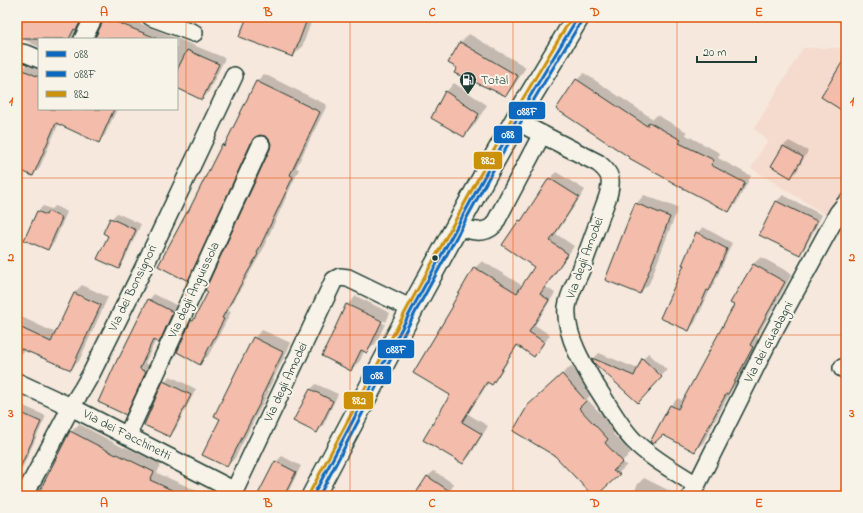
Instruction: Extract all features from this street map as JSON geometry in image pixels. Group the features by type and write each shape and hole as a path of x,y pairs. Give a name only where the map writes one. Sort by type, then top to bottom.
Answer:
{"main road":[{"path":"313,496 412,310 516,121 578,17"}],"street":[{"path":"84,38 94,17"},
{"path":"151,17 194,33"},
{"path":"17,52 38,59"},
{"name":"Via dei Bonsignori","path":"24,496 71,407 91,374 143,269 234,76"},
{"name":"Via degli Amodei","path":"516,121 598,163 609,173 610,187 604,207 569,299 567,312 568,326 572,339 592,379 617,419 633,440 694,490"},
{"path":"458,226 466,230 482,231 490,229 494,225 542,134"},
{"name":"Via degli Anguissola","path":"128,436 261,145"},
{"name":"Via dei Guadagni","path":"694,490 771,336 842,208"},
{"name":"Via degli Amodei","path":"234,493 334,280 340,277 348,278 412,310"},
{"name":"Via dei Facchinetti","path":"17,382 128,436 234,493"}],"shaded area":[{"path":"803,48 846,48 846,195 826,215 751,168 768,140 754,129"}],"building":[{"path":"17,17 83,17 70,38 17,39"},
{"path":"104,17 156,38 95,38"},
{"path":"247,17 308,17 293,57 239,37"},
{"path":"460,42 518,76 506,96 454,73 457,68 448,63"},
{"path":"187,50 219,64 202,100 178,88 178,68"},
{"path":"846,56 846,113 821,97"},
{"path":"23,70 38,77 38,110 114,110 99,143 56,123 33,176 17,169 17,82"},
{"path":"576,79 647,126 649,122 681,140 679,143 714,160 711,165 745,183 729,212 629,158 556,109"},
{"path":"256,81 320,112 290,175 293,177 257,253 258,254 222,318 224,319 200,365 177,352 191,320 193,321 208,292 205,290 270,149 271,144 269,139 260,135 255,137 252,141 188,281 158,266 188,212 222,144 224,146"},
{"path":"445,91 479,114 464,137 431,118"},
{"path":"783,146 803,157 791,178 771,166"},
{"path":"549,178 579,197 550,241 568,254 540,294 549,300 529,332 544,342 534,357 517,345 492,385 487,382 462,422 482,434 463,464 423,440 450,395 413,373 453,306 452,305 474,267 517,293 534,267 502,245 519,220 521,221"},
{"path":"776,201 817,221 800,255 759,235"},
{"path":"635,203 670,217 640,294 605,280"},
{"path":"37,211 46,215 48,211 62,218 48,250 24,240"},
{"path":"110,218 136,230 119,269 97,259 108,236 103,233"},
{"path":"696,232 727,249 709,291 707,290 689,331 660,318 684,265 682,265"},
{"path":"753,264 785,282 750,345 753,347 728,394 726,394 695,452 663,435 653,444 650,442 670,405 678,409 734,305 730,303"},
{"path":"74,293 101,305 71,370 17,347 17,326 51,342"},
{"path":"148,299 173,312 159,343 153,340 140,368 146,372 126,415 98,402 118,358"},
{"path":"346,304 382,321 367,353 361,350 351,371 322,356"},
{"path":"253,337 283,352 261,398 262,399 227,467 202,455 220,419 214,416"},
{"path":"592,358 634,376 642,358 662,377 638,403 594,363"},
{"path":"562,374 586,401 579,408 608,439 605,443 623,462 613,471 620,474 596,496 593,496 555,456 513,431 528,405"},
{"path":"163,381 191,395 170,437 144,425"},
{"path":"310,389 333,401 317,433 293,421"},
{"path":"17,411 41,422 17,474"},
{"path":"70,431 116,455 117,454 154,472 150,480 185,496 37,496"},
{"path":"275,461 296,472 284,496 257,496"},
{"path":"427,476 457,496 414,496"}],"transit line":[{"name":"882","path":"309,494 480,175 522,100 572,17"},
{"name":"088","path":"313,496 484,177 526,103 578,17"},
{"name":"088F","path":"319,496 416,311 488,179 582,20"}],"place":[{"name":"Total","path":"468,95"}]}
